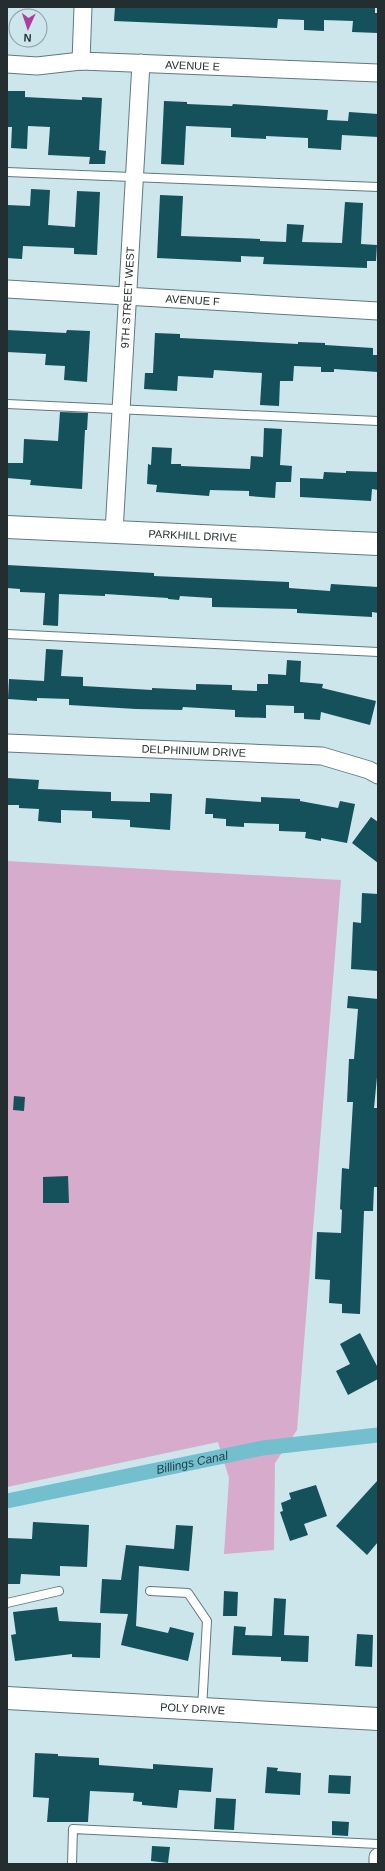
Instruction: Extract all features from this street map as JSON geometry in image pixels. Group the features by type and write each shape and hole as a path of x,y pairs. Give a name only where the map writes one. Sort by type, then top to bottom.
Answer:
{"street":[{"path":"81,61 83,7"},
{"name":"AVENUE E","path":"7,64 37,66 81,61 378,73"},
{"name":"9TH STREET WEST","path":"114,532 141,63"},
{"name":"AVENUE F","path":"7,289 378,311"},
{"name":"PARKHILL DRIVE","path":"7,527 378,544"},
{"name":"DELPHINIUM DRIVE","path":"7,743 322,756 369,770 378,775"},
{"name":"POLY DRIVE","path":"7,1698 378,1719"},
{"path":"378,1857 378,1864"}],"lane":[{"path":"7,172 378,187"},
{"path":"7,404 378,421"},
{"path":"7,634 378,652"},
{"path":"7,1603 59,1591"},
{"path":"150,1591 188,1593 207,1621 202,1710"},
{"path":"72,1864 73,1829 378,1844"}],"shaded area":[{"path":"7,861 341,880 297,1430 275,1463 274,1550 224,1554 229,1478 218,1442 7,1487"}],"building":[{"path":"115,7 375,7 375,13 378,13 378,33 352,32 353,21 324,20 324,31 304,30 304,20 278,19 277,28 114,21"},
{"path":"7,91 25,91 25,97 82,100 82,97 102,98 99,150 106,151 105,164 89,164 90,157 48,155 50,127 28,126 27,149 11,148 12,127 7,127"},
{"path":"164,101 187,102 187,104 232,106 233,104 328,110 327,120 348,121 349,112 378,114 378,137 342,135 341,150 308,148 308,138 266,136 266,139 231,137 231,128 186,126 184,165 161,164"},
{"path":"31,189 50,190 48,225 75,227 77,191 100,192 97,255 74,254 74,248 23,246 22,259 7,258 7,205 30,206"},
{"path":"160,195 183,196 181,236 260,239 260,241 286,242 287,224 304,225 302,242 342,243 345,202 363,203 361,244 377,245 376,261 367,261 367,268 263,264 264,257 241,256 241,262 157,258"},
{"path":"7,330 66,333 67,330 90,331 87,382 64,380 65,366 45,365 46,354 7,352"},
{"path":"155,333 180,334 180,338 298,344 298,342 325,343 325,345 373,348 373,355 378,355 378,372 334,369 334,372 321,372 321,367 294,366 293,381 280,381 279,406 260,405 262,373 214,370 213,378 178,376 177,391 144,389 145,373 153,373"},
{"path":"60,412 88,413 87,430 85,430 82,489 30,485 31,480 7,478 8,463 23,463 24,439 58,441"},
{"path":"264,428 282,429 280,465 292,466 291,482 276,482 275,498 249,496 249,491 210,490 209,496 156,492 157,485 147,484 148,464 151,465 152,447 172,448 171,464 181,464 181,466 250,469 251,456 263,457"},
{"path":"346,471 378,472 378,490 372,489 371,501 300,497 300,478 323,479 324,472 346,473"},
{"path":"7,565 154,573 154,576 289,582 289,588 330,591 331,584 378,587 378,613 372,612 372,617 297,613 297,609 212,607 212,598 180,596 179,600 105,594 105,596 59,594 58,626 43,625 45,593 20,592 20,589 7,588"},
{"path":"46,649 63,650 61,676 83,677 83,686 152,690 152,688 196,690 196,684 232,685 232,690 257,691 257,684 268,684 268,674 286,675 287,660 301,661 300,682 323,684 322,688 376,701 370,725 321,712 320,720 304,719 304,713 294,713 294,706 266,705 266,718 235,717 235,710 183,707 182,710 136,709 69,705 69,699 37,698 37,701 8,699 9,679 44,681"},
{"path":"7,778 39,780 38,789 111,792 111,801 150,802 150,793 172,794 170,830 130,827 130,820 92,818 92,811 61,810 61,823 38,821 39,809 19,808 19,805 7,805"},
{"path":"261,797 300,799 300,801 338,808 340,801 355,804 347,843 321,838 321,841 305,838 306,832 279,831 279,824 244,823 244,827 226,826 226,819 213,818 213,814 205,814 206,798 261,802"},
{"path":"371,817 378,822 378,863 352,843"},
{"path":"362,893 378,894 378,971 351,969 353,922 361,923"},
{"path":"348,996 378,999 378,1067 374,1108 378,1108 378,1187 374,1187 373,1211 364,1211 360,1314 342,1313 342,1304 329,1303 330,1280 315,1279 317,1232 341,1233 342,1210 340,1209 342,1168 349,1169 353,1102 347,1102 349,1059 354,1059 358,1009 347,1008"},
{"path":"14,1096 25,1097 24,1111 13,1110"},
{"path":"68,1176 69,1203 43,1203 43,1177"},
{"path":"360,1333 378,1368 378,1379 348,1395 336,1371 350,1364 340,1344"},
{"path":"378,1480 378,1542 367,1555 336,1526"},
{"path":"316,1485 327,1516 304,1524 308,1535 290,1541 280,1512 283,1511 281,1503 291,1499 289,1493"},
{"path":"33,1522 89,1525 87,1567 60,1566 60,1576 21,1574 20,1584 7,1584 7,1538 32,1539"},
{"path":"176,1525 193,1526 189,1571 139,1566 136,1626 168,1633 170,1627 194,1633 188,1661 121,1645 128,1614 100,1613 102,1579 121,1580 126,1545 174,1549"},
{"path":"224,1591 238,1592 237,1616 223,1616"},
{"path":"274,1598 286,1599 284,1635 309,1636 308,1662 281,1661 281,1657 232,1655 234,1626 246,1627 245,1635 272,1636"},
{"path":"57,1607 59,1621 101,1623 100,1658 72,1657 72,1654 15,1661 11,1635 16,1634 13,1612"},
{"path":"357,1634 373,1635 372,1667 355,1666"},
{"path":"35,1753 99,1758 99,1765 153,1769 153,1764 213,1768 211,1792 179,1790 177,1808 142,1805 142,1802 133,1801 134,1793 90,1791 88,1822 47,1822 49,1798 33,1797"},
{"path":"267,1767 278,1768 277,1771 301,1773 300,1795 265,1793"},
{"path":"329,1775 351,1776 350,1794 328,1793"},
{"path":"216,1798 236,1799 234,1830 214,1829"},
{"path":"332,1821 349,1822 348,1836 332,1835"},
{"path":"152,1846 170,1847 168,1863 151,1861"}],"waterway":[{"name":"Billings Canal","path":"7,1501 263,1448 378,1435"}]}
